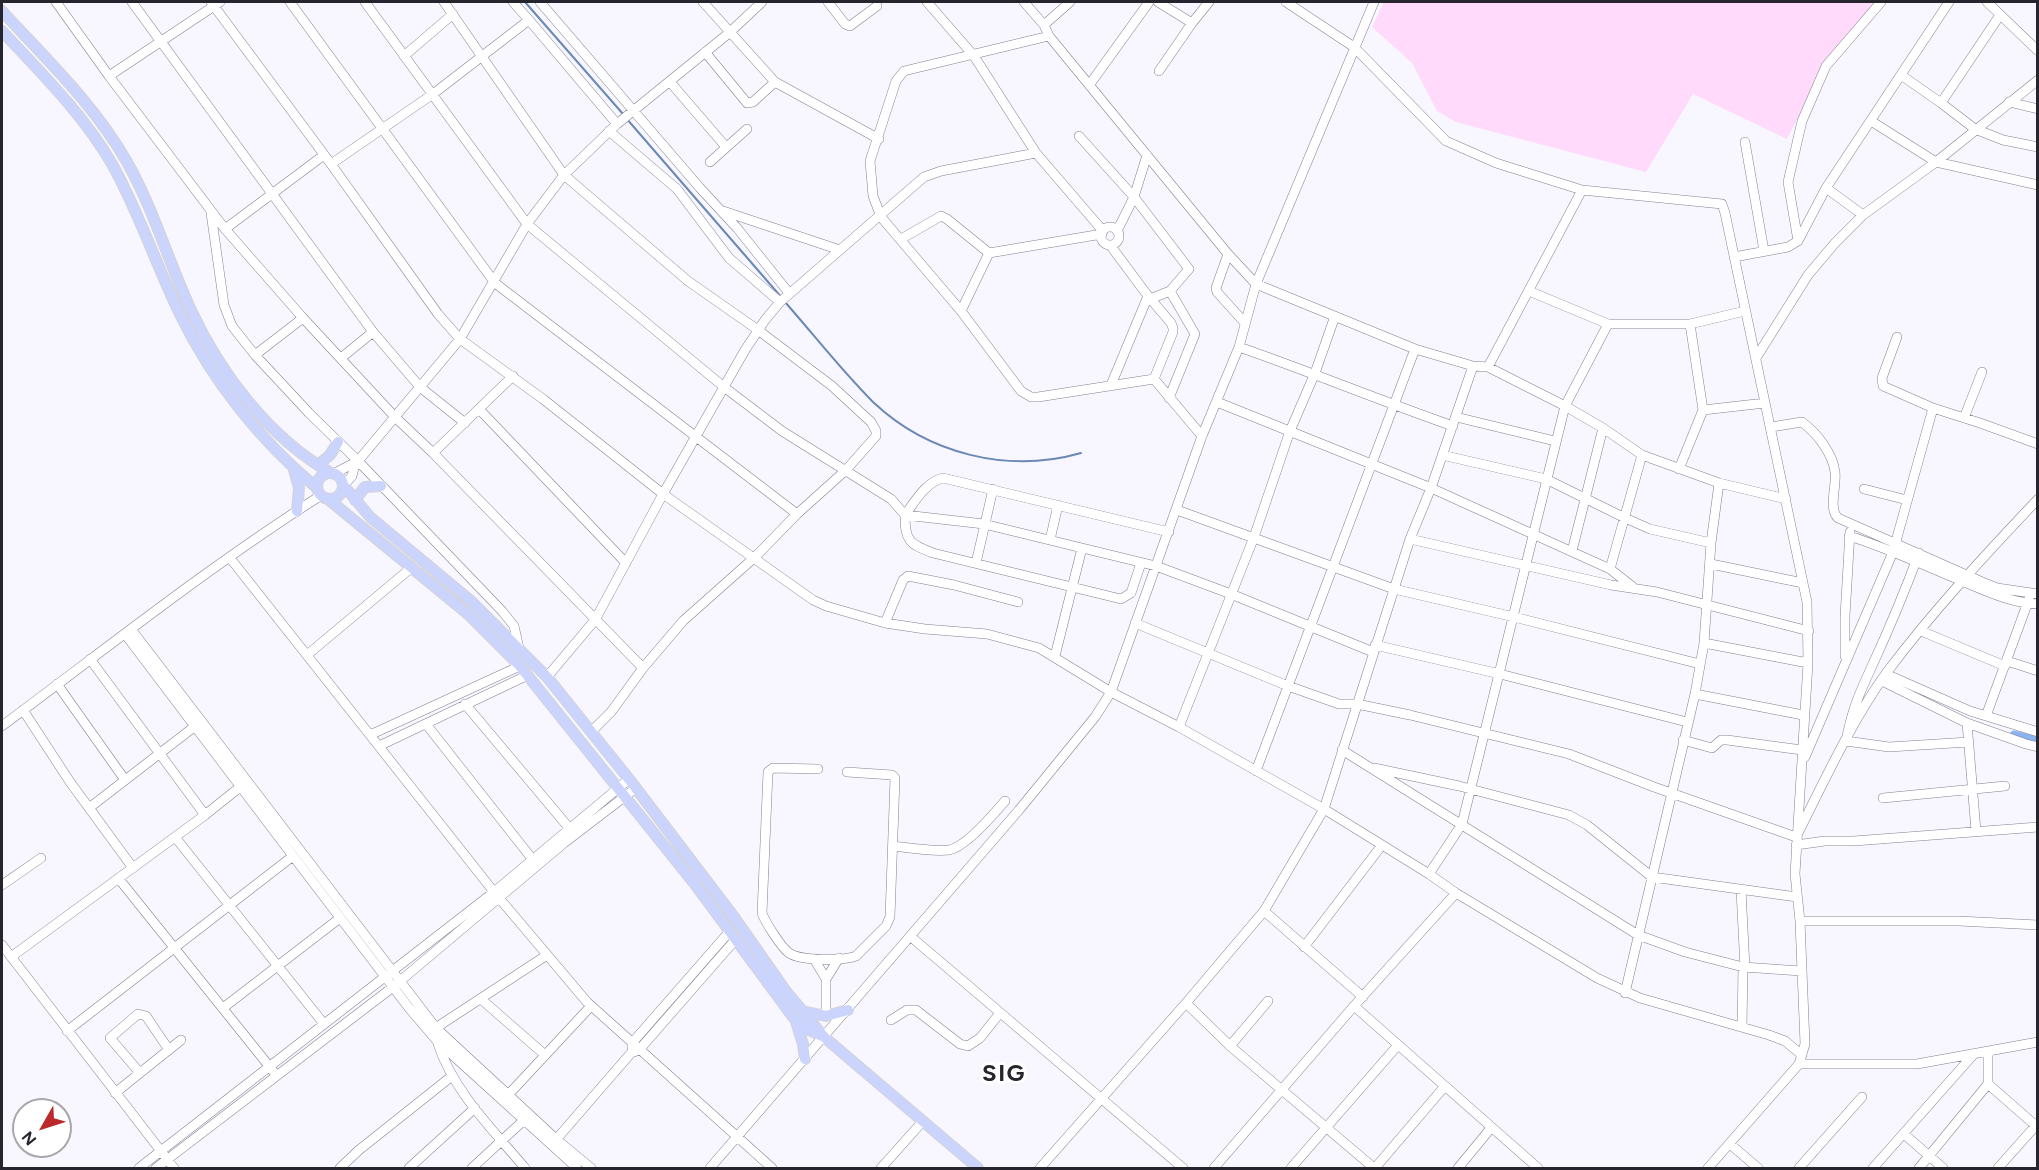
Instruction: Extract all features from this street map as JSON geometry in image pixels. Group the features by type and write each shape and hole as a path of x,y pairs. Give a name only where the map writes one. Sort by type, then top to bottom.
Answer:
{"main road":[{"path":"2,11 82,97 118,146 146,199 190,308 209,343 255,409 284,440 318,465 341,478 355,500 382,528 471,601 547,677 592,731 728,909 780,984 798,1014 805,1059"},
{"path":"2,31 73,108 99,144 122,182 178,312 197,348 232,399 265,439 322,494 468,614 524,670 798,1014 978,1168"},
{"path":"318,465 330,455 338,442"},
{"path":"292,467 299,488 297,511"},
{"path":"322,494 320,477 333,473"},
{"path":"322,494 339,497 344,485"},
{"path":"355,500 365,487 381,486"},
{"path":"798,1014 826,1016 848,1010"}],"street":[{"path":"56,2 225,229 303,318 395,417 644,668"},
{"path":"132,2 373,332 420,387 465,423"},
{"path":"290,2 495,283 797,514"},
{"path":"365,2 527,224 724,387 782,431 891,500 905,515 984,524 1156,566 1311,627 1374,648 1500,674 1688,722"},
{"path":"444,2 483,55 564,175 688,281 832,386 871,422 876,431 876,436 846,470 797,514 755,557 683,621 611,712 592,731"},
{"path":"513,2 617,124"},
{"path":"542,2 737,228 789,293"},
{"path":"703,2 775,82 879,139"},
{"path":"344,485 352,476 357,463 460,339 495,283 527,224 564,175 609,131 729,33 760,2"},
{"path":"828,2 845,24 850,26 877,6"},
{"path":"927,2 974,56 1036,153 1102,232 1103,241 1110,245 1149,298 1171,323 1173,332 1154,379"},
{"path":"1024,2 1044,25 1049,36 1228,254 1256,284 1415,349 1473,366 1488,367 1565,406 1642,454 1719,483 1786,499"},
{"path":"1044,25 1070,2"},
{"path":"1090,84 1149,2"},
{"path":"1158,2 1192,23"},
{"path":"1159,71 1209,2"},
{"path":"1286,2 1354,47 1446,141 1496,163 1582,190 1722,204 1807,602 1808,663 1796,841 1805,1044 1801,1060 1708,1168"},
{"path":"710,1168 848,1010 1070,748 1095,717 1111,692 1202,436 1239,347 1256,284 1374,2"},
{"path":"1798,242 1788,182 1802,121 1826,66 1881,2"},
{"path":"1734,257 1791,246 1798,242 1826,188 1949,2"},
{"path":"1988,2 2037,51"},
{"path":"110,76 215,3 438,314 460,339 513,376 663,494 813,600 885,623 987,634 1039,648 1111,692 1324,809 1456,893 1597,978 1625,993 1777,1038 1801,1060 1917,1064 2037,1042"},
{"path":"404,56 453,14"},
{"path":"1941,103 2000,15"},
{"path":"331,164 433,94 529,20"},
{"path":"1049,36 974,56 904,71 896,81 870,161 873,196 881,217 961,311 1021,391 1038,397 1154,379"},
{"path":"705,52 747,103 753,102 775,82"},
{"path":"1901,75 1975,129 2003,140 2037,147"},
{"path":"1756,358 1808,275 1863,215 1936,162 2037,80"},
{"path":"670,82 726,147"},
{"path":"2009,102 2037,109"},
{"path":"1871,121 1936,162 2037,185"},
{"path":"710,162 747,129"},
{"path":"609,131 677,189 729,258 780,302"},
{"path":"1078,136 1134,197 1189,269 1170,291 1149,298 1111,385"},
{"path":"1745,142 1764,251"},
{"path":"547,677 595,620 724,387 758,330 780,302 881,217 924,177 933,173 1036,153"},
{"path":"225,229 324,155"},
{"path":"1110,245 1117,242 1119,238 1118,231 1134,197 1147,155"},
{"path":"1826,188 1863,215"},
{"path":"1488,367 1582,190"},
{"path":"721,210 840,250"},
{"path":"211,211 226,314 232,326 255,355 309,413 502,611 514,626 519,648"},
{"path":"901,239 940,216 947,219 988,253"},
{"path":"988,253 1102,232 1110,227 1118,231"},
{"path":"961,311 988,253"},
{"path":"1228,254 1217,284 1217,292 1244,322"},
{"path":"1169,398 1195,334 1170,291"},
{"path":"1529,291 1608,324 1690,324 1745,311"},
{"path":"1179,728 1254,537 1290,431 1315,373 1335,316"},
{"path":"255,355 303,318"},
{"path":"1429,874 1462,824 1565,406 1608,324"},
{"path":"1679,469 1703,410 1690,324"},
{"path":"341,358 373,332"},
{"path":"1897,337 1882,378 1882,384 1889,390 1933,408 2037,444"},
{"path":"1239,347 1315,373 1394,405 1455,422 1555,441"},
{"path":"1256,771 1415,349"},
{"path":"1040,1168 1264,911 1324,809 1410,539 1431,488 1473,366"},
{"path":"1964,418 1982,372"},
{"path":"433,453 513,376"},
{"path":"1154,379 1202,436"},
{"path":"1217,402 1431,488 1610,569 1633,587"},
{"path":"1703,410 1764,403"},
{"path":"1802,764 1894,548 1933,408"},
{"path":"479,409 626,564"},
{"path":"1771,427 1802,422 1822,444 1834,466 1836,480 1834,514 1894,548 1986,588 2033,599 1986,716"},
{"path":"1572,551 1603,428"},
{"path":"1610,569 1642,454"},
{"path":"1443,455 1546,479 1650,528 1711,543"},
{"path":"333,473 357,463"},
{"path":"1141,563 1131,593 1121,599 933,553 914,546 905,532 905,515 933,481 944,478 1169,532"},
{"path":"1625,993 1695,694 1704,643 1711,543 1719,483"},
{"path":"976,563 993,489"},
{"path":"1864,489 1907,500"},
{"path":"2,726 90,659 322,494"},
{"path":"1796,841 1846,741 1884,677 1964,578 2037,499"},
{"path":"1050,540 1058,505"},
{"path":"1177,510 1394,589 1700,664"},
{"path":"1845,662 1845,616 1851,525"},
{"path":"1849,537 1894,548"},
{"path":"1410,539 1611,585 1658,592 1809,631"},
{"path":"1055,657 1082,548"},
{"path":"230,558 497,895 591,1006 634,1049 772,1168"},
{"path":"1846,741 1850,718 1860,688 1917,558"},
{"path":"1711,564 1803,583"},
{"path":"307,655 411,568"},
{"path":"885,623 903,580 908,576 954,585 1018,602"},
{"path":"1135,623 1288,686 1339,704 1357,704 1569,754 1796,841 1854,841 2037,826"},
{"path":"1922,631 2006,663 2037,670"},
{"path":"128,632 194,727 243,784 293,856 433,1030 509,1094 577,1168"},
{"path":"128,632 338,911"},
{"path":"1704,643 1808,663"},
{"path":"90,659 205,815"},
{"path":"370,735 524,670"},
{"path":"379,746 465,704 524,670"},
{"path":"1884,677 1970,711 2037,732"},
{"path":"1884,677 1967,723 2037,747"},
{"path":"57,684 125,780"},
{"path":"1695,694 1803,715"},
{"path":"465,704 570,829"},
{"path":"438,705 443,715"},
{"path":"23,710 89,808 133,868"},
{"path":"426,723 533,860"},
{"path":"1967,723 1976,831"},
{"path":"89,808 194,727"},
{"path":"1683,740 1712,748 1721,740 1726,740 1802,750"},
{"path":"1846,741 1889,747 1969,742"},
{"path":"1342,750 1638,935 1685,952 1744,968 1801,971"},
{"path":"1368,766 1540,806 1575,818 1652,877 1797,897"},
{"path":"818,769 773,768 768,772 762,913 789,953 814,959 855,956 887,924 890,916 895,777 847,772"},
{"path":"156,1168 396,984 497,895 632,783"},
{"path":"11,957 205,815 243,784"},
{"path":"1883,798 2005,786"},
{"path":"139,1168 389,974 497,895 533,860 570,829 622,791"},
{"path":"893,846 938,850 955,848 987,821 1005,801"},
{"path":"175,837 324,1024"},
{"path":"1304,947 1382,845"},
{"path":"68,1031 293,856"},
{"path":"2,885 41,858"},
{"path":"118,879 276,1075"},
{"path":"1741,890 1744,968 1742,1027"},
{"path":"1214,1168 1354,1006 1456,893"},
{"path":"223,1008 277,967 338,911"},
{"path":"1264,911 1363,997"},
{"path":"1800,921 1959,921 2037,925"},
{"path":"553,1142 733,935"},
{"path":"910,936 1183,1168"},
{"path":"2,945 174,1168"},
{"path":"433,1030 547,955"},
{"path":"826,979 839,958"},
{"path":"814,959 826,979 826,1016"},
{"path":"481,999 545,1055"},
{"path":"1230,1046 1268,1001"},
{"path":"1186,1003 1282,1092 1375,1168 1445,1086"},
{"path":"509,1094 591,1006"},
{"path":"1354,1006 1538,1168"},
{"path":"891,1020 907,1010 916,1010 960,1044 968,1046 980,1038 1000,1013"},
{"path":"140,1073 110,1038 138,1014 146,1016 169,1050"},
{"path":"433,1030 452,1076 475,1108 525,1168"},
{"path":"115,1093 181,1040"},
{"path":"438,1042 523,1121 591,1168"},
{"path":"1291,1168 1398,1045"},
{"path":"1918,1168 1988,1084 1988,1052"},
{"path":"1874,1168 1973,1055"},
{"path":"340,1168 359,1150 452,1076"},
{"path":"1988,1084 2036,1124 1998,1168"},
{"path":"1798,1168 1863,1097"},
{"path":"409,1168 475,1108"},
{"path":"471,1168 523,1121"},
{"path":"881,1168 923,1121"},
{"path":"1458,1168 1491,1128"},
{"path":"1904,1134 1943,1168"},
{"path":"1730,1144 1758,1168"}],"shaded area":[{"path":"1384,2 1878,2 1828,59 1787,139 1693,94 1646,172 1456,122 1437,111 1412,63 1372,27"}],"waterway":[{"path":"525,2 623,114"},
{"path":"626,118 782,298"},
{"path":"785,302 873,402 918,435 944,447 998,460 1053,459 1081,453"},
{"path":"2014,735 2038,741"}],"district":[{"name":"SIG","path":"1004,1074"}]}
